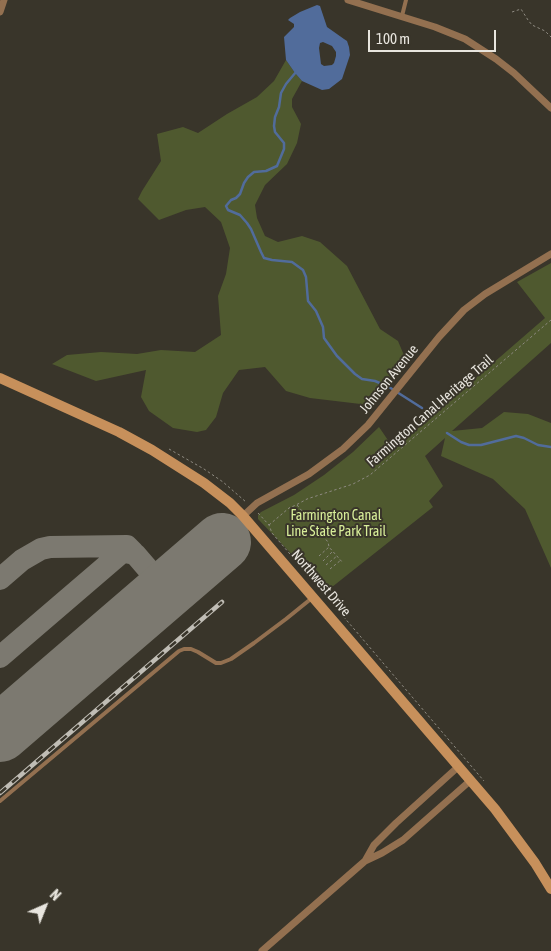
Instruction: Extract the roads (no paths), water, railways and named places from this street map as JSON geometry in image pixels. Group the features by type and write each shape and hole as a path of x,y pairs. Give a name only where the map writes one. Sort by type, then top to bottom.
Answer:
{"main road":[{"name":"Northwest Drive","path":"0,378 119,432 152,450 204,483 230,503 244,516 495,808 551,889"}],"street":[{"path":"0,12 4,0"},
{"path":"348,0 450,32 479,47 514,73 551,108"},
{"name":"Johnson Avenue","path":"244,516 257,504 309,474 343,449 368,425 448,327 474,302 495,287 551,254"},
{"path":"365,861 374,845 459,766"},
{"path":"262,951 365,861 404,840 471,780"}],"lane":[{"path":"402,16 406,0"},
{"path":"0,802 179,651 191,649 216,663 226,662 314,597"}],"water":[{"path":"317,5 320,6 327,27 347,41 350,55 342,79 329,89 322,90 302,81 286,60 284,37 294,27 294,24 288,20 300,12","holes":["323,42 332,46 336,52 334,63 324,66 321,64 320,43"]}],"waterway":[{"path":"296,72 281,93 275,117 275,132 284,143 284,149 277,166 266,171 254,172 244,183 240,194 226,206 228,210 240,215 247,223 264,258 292,262 303,270 306,277 308,301 316,311 323,327 324,338 337,356 362,379 375,381 389,387 422,408"},
{"path":"447,433 469,445 481,445 516,436 538,445 551,447"}],"railway":[{"path":"0,793 222,602"}],"park label":[{"name":"Farmington Canal Line State Park Trail","path":"336,524"}]}
